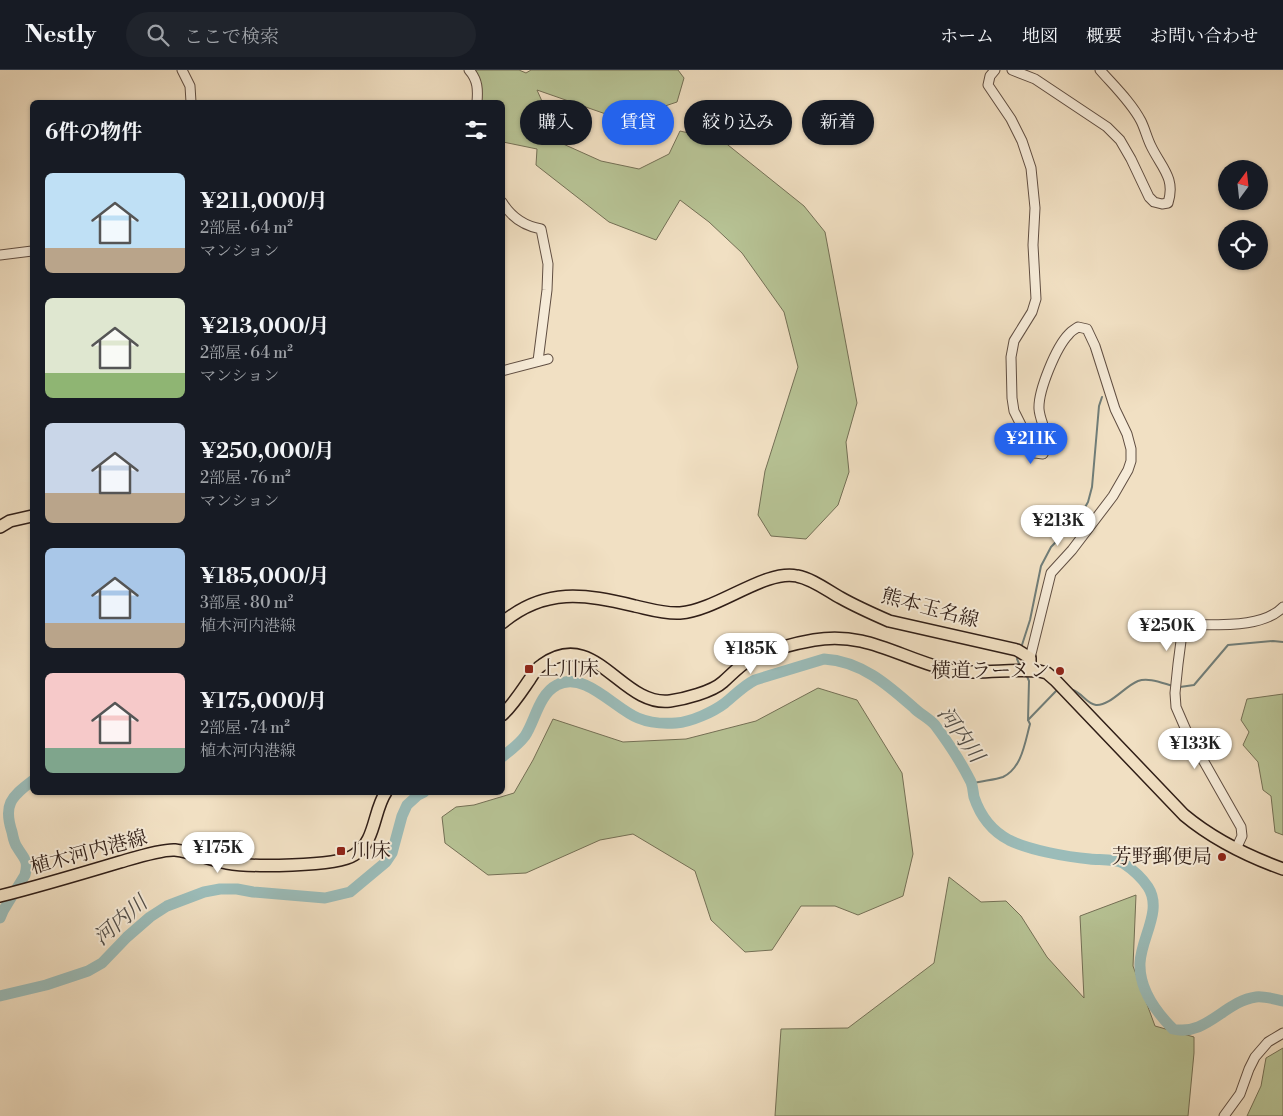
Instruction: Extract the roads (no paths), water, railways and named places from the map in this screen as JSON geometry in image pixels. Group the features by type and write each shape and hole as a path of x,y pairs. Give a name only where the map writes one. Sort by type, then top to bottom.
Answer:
{"main road":[{"path":"0,527 10,521 30,516"},
{"name":"熊本玉名線","path":"505,621 532,604 552,597 570,595 600,598 665,612 687,612 713,605 772,578 797,576 809,580 870,613 889,621 1017,650 1030,658"},
{"path":"505,711 540,666 550,659 573,655 598,663 646,698 658,701 684,698 716,687 748,660 811,640 830,637 865,641 937,666 964,672 1030,670 1047,674 1055,680 1184,816 1218,840 1283,869"},
{"path":"1030,658 1030,670"},
{"name":"植木河内港線","path":"0,896 138,857 173,850 243,865 300,865 343,860 354,855 366,843 385,795"}],"street":[{"path":"182,70 190,86 190,100"},
{"path":"469,70 474,75 478,86 476,100"},
{"path":"995,70 990,76 988,85 1011,119 1022,142 1031,168 1035,208 1036,299 1032,312 1014,341 1010,357 1014,411 1035,453 1043,454 1048,440 1039,409 1044,380 1061,344 1069,333 1078,327 1087,329 1095,346 1115,409 1127,434 1131,449 1128,470 1113,496 1072,550 1051,573 1030,658"},
{"path":"1012,70 1036,78 1107,127 1120,140 1149,197 1154,202 1168,203 1171,194 1166,170 1151,147 1141,121 1131,105 1100,70"},
{"path":"505,206 524,224 541,229 548,264 547,290 538,361"},
{"path":"0,255 30,251"},
{"path":"505,370 548,359"},
{"path":"1236,849 1242,836 1241,827 1186,730 1176,707 1181,641 1186,625 1240,624 1266,619 1283,607"},
{"path":"1224,1116 1240,1094 1248,1069 1255,1058 1268,1042 1283,1033"}],"waterway":[{"path":"1021,648 1030,620 1041,566 1051,547 1079,518 1088,502 1092,487 1099,406 1102,397"},
{"path":"1180,687 1194,685 1228,645 1273,641 1283,642"},
{"path":"1018,655 1017,659 1020,666"},
{"name":"河内川","path":"505,755 525,736 538,708 551,689 567,682 588,686 638,718 657,723 676,723 695,719 714,710 755,680 824,659 850,664 884,683 935,725 972,784 974,797 983,816 1003,836 1017,844 1048,852 1120,862 1143,880 1152,896 1153,905 1150,924 1141,954 1140,972 1150,999 1173,1029 1185,1030 1196,1028 1235,1005 1256,997 1283,1001"},
{"path":"971,784 1003,777 1019,761 1030,724 1028,720 1029,681 1026,674"},
{"path":"1073,690 1090,703 1096,705 1107,702 1142,680 1173,686"},
{"path":"1028,720 1057,690"},
{"path":"0,918 25,875 25,860 14,840 8,815 14,797 30,783"},
{"name":"河内川","path":"0,996 46,985 88,971 102,963 150,917 167,906 204,892 220,889 237,889 325,898 350,892 386,862 392,853 407,805 418,795"}],"place":[{"name":"上川床","path":"529,669"},
{"name":"横道ラーメン","path":"1060,671"},
{"name":"川床","path":"341,851"},
{"name":"芳野郵便局","path":"1222,857"}]}
